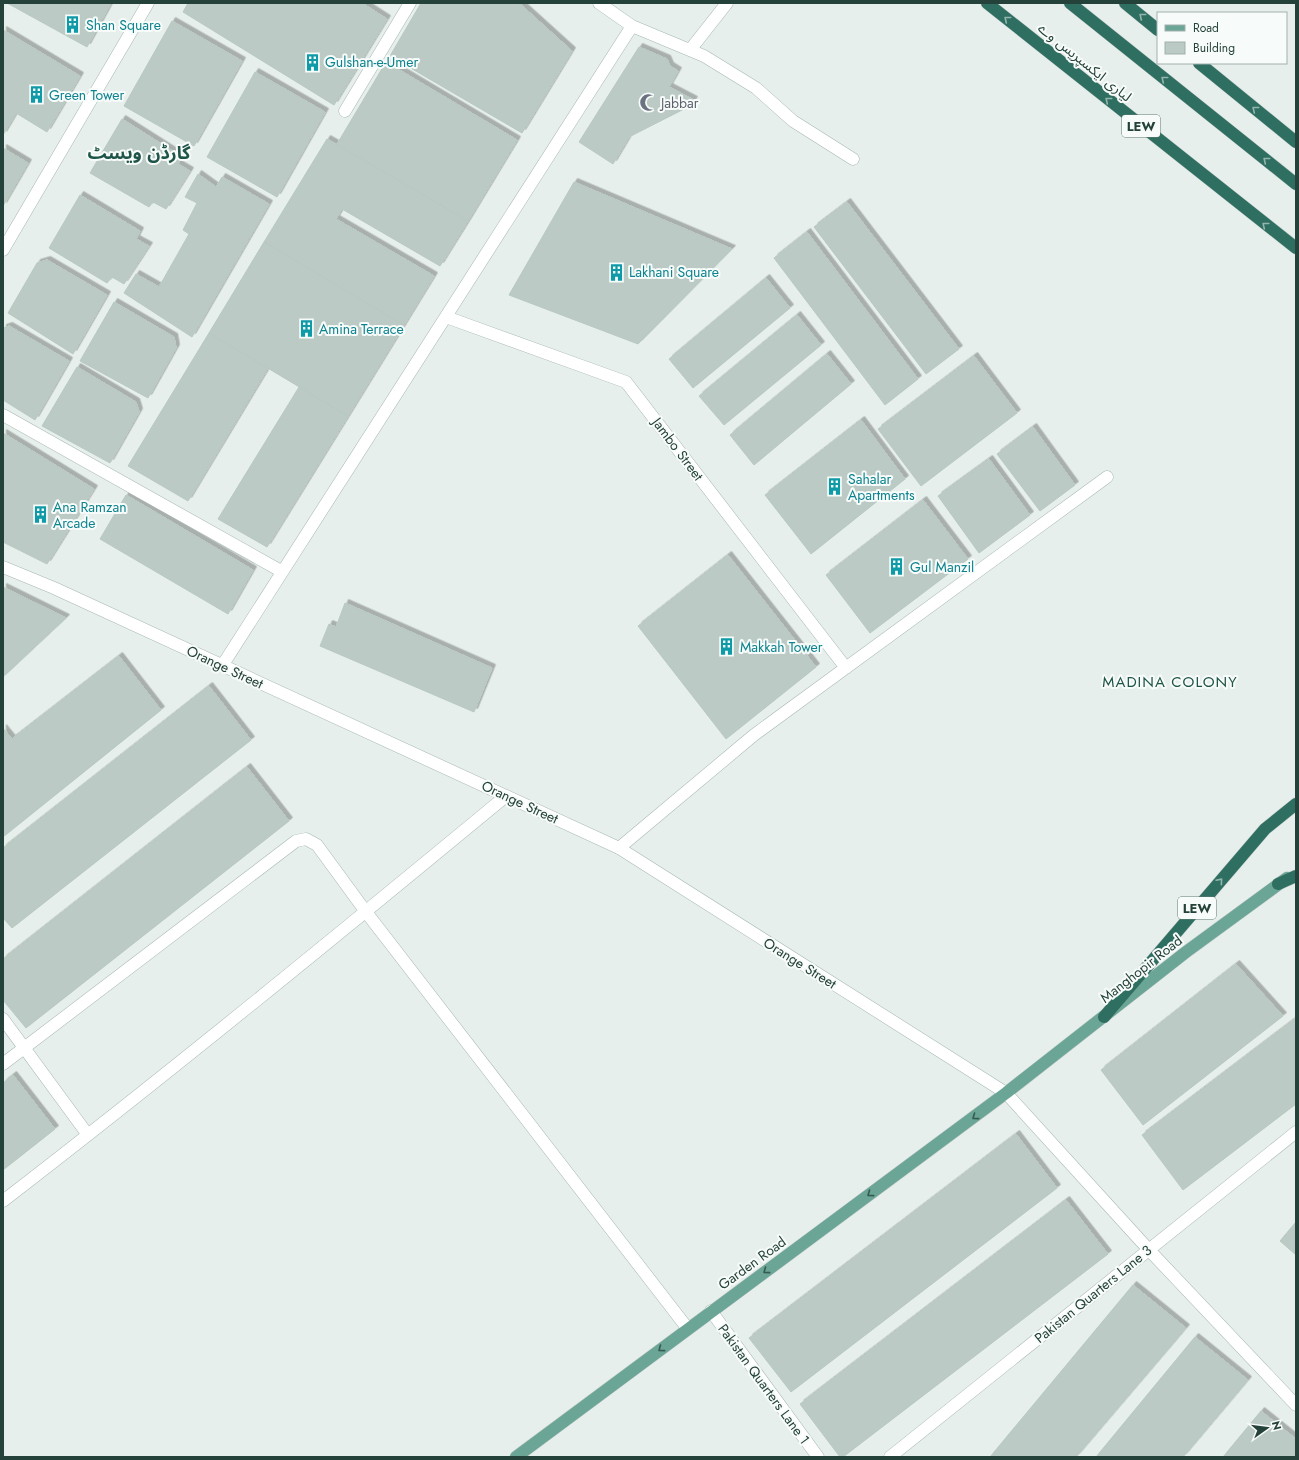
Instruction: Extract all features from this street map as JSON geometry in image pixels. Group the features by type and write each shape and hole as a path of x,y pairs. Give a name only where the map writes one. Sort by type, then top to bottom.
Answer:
{"highway":[{"name":"لیاری ایکسپریس وے","path":"987,3 1296,248"},
{"path":"1070,3 1296,184"},
{"path":"1125,3 1157,29"},
{"path":"1200,64 1296,142"},
{"name":"LEW","path":"1104,1017 1265,828 1296,804"},
{"path":"1278,884 1296,876"}],"main road":[{"name":"Manghopir Road","path":"1006,1093 1186,952 1296,871"},
{"name":"Garden Road","path":"516,1457 1006,1093"}],"street":[{"path":"3,250 148,3"},
{"path":"345,111 410,3"},
{"path":"599,3 632,26 704,56 756,88 793,121 853,159"},
{"path":"690,50 728,3"},
{"path":"222,666 281,571 632,26"},
{"name":"Jambo Street","path":"446,317 626,382 846,668"},
{"path":"3,415 281,571"},
{"path":"619,848 754,735 1107,477"},
{"name":"Orange Street","path":"3,567 619,848 1006,1093 1149,1250 1296,1405"},
{"path":"3,1201 88,1136 366,912 506,796"},
{"path":"3,1064 296,841 306,839 317,844 366,912 688,1329"},
{"path":"3,1019 88,1136"},
{"name":"Pakistan Quarters Lane 3","path":"890,1457 1296,1132"},
{"name":"Pakistan Quarters Lane 1","path":"711,1311 818,1457"}],"building":[{"name":"Shan Square","path":"7,3 111,3 87,47"},
{"name":"Gulshan-e-Umer","path":"188,3 362,3 387,19 334,105 183,12"},
{"path":"421,3 519,3 572,51 522,133 390,56"},
{"path":"172,21 242,61 194,146 124,106"},
{"name":"Green Tower","path":"3,30 80,76 47,132 16,113 3,135"},
{"name":"Jabbar","path":"639,47 667,59 670,66 678,71 669,87 694,100 690,106 629,137 613,164 579,142"},
{"path":"386,62 517,140 468,221 337,144"},
{"path":"255,72 325,112 277,197 207,157"},
{"path":"122,119 182,157 178,164 190,171 166,209 153,202 149,207 90,173"},
{"path":"327,139 468,221 440,266 342,209 336,219 434,276 404,325 264,242"},
{"path":"3,148 28,163 3,206"},
{"path":"198,174 216,187 222,177 269,204 192,337 124,293 136,274 159,287 189,234 183,230 197,203 185,197"},
{"name":"Lakhani Square","path":"574,182 732,249 638,344 509,295"},
{"path":"80,195 140,231 136,239 149,246 124,284 112,277 107,283 49,248"},
{"path":"847,202 959,349 926,374 814,227"},
{"path":"807,232 918,379 885,405 774,258"},
{"name":"Amina Terrace","path":"264,242 404,325 348,416 209,333"},
{"path":"47,260 107,295 73,354 8,313 37,263"},
{"path":"766,278 790,308 693,388 669,359"},
{"path":"114,302 174,337 176,348 148,398 80,361"},
{"path":"797,315 821,345 724,425 699,396"},
{"path":"9,326 69,361 35,420 3,400 3,328"},
{"path":"209,333 268,368 188,501 128,466"},
{"path":"827,354 851,384 754,465 730,435"},
{"path":"974,356 1017,413 921,486 878,429"},
{"path":"77,367 136,402 139,412 110,463 42,426"},
{"path":"299,387 348,416 267,547 218,519"},
{"name":"Sahalar Apartments","path":"861,420 905,479 811,554 765,495"},
{"path":"1033,427 1075,485 1040,511 997,454"},
{"name":"Ana Ramzan Arcade","path":"3,433 94,489 47,564 3,542"},
{"path":"989,459 1030,515 979,553 938,496"},
{"path":"126,495 253,570 228,614 100,539"},
{"name":"Gul Manzil","path":"923,500 968,559 870,633 826,575"},
{"name":"Makkah Tower","path":"728,555 816,667 726,739 638,626"},
{"path":"3,587 66,618 3,677"},
{"path":"345,603 492,668 474,712 320,646 329,624 336,627"},
{"path":"119,656 161,710 3,837 3,728 12,739"},
{"path":"209,686 251,740 12,928 3,918 3,848"},
{"path":"247,767 289,821 26,1028 3,1000 3,959"},
{"path":"1236,964 1283,1016 1143,1125 1101,1070"},
{"path":"1296,1018 1296,1104 1183,1190 1142,1135"},
{"path":"13,1075 55,1129 3,1170 3,1083"},
{"path":"1016,1134 1057,1188 791,1392 749,1338"},
{"path":"1066,1200 1108,1254 843,1457 840,1457 800,1404"},
{"path":"1296,1222 1296,1255 1280,1241"},
{"path":"1133,1285 1186,1328 1076,1457 990,1457"},
{"path":"1195,1337 1248,1380 1183,1457 1096,1457"},
{"path":"1261,1411 1296,1439 1296,1457 1223,1457"}],"place":[{"name":"Shan Square","path":"73,25"},
{"name":"Gulshan-e-Umer","path":"312,62"},
{"name":"Green Tower","path":"36,95"},
{"name":"Jabbar","path":"648,103"},
{"name":"Lakhani Square","path":"616,272"},
{"name":"Amina Terrace","path":"306,329"},
{"name":"Sahalar Apartments","path":"835,487"},
{"name":"Ana Ramzan Arcade","path":"40,515"},
{"name":"Gul Manzil","path":"897,567"},
{"name":"Makkah Tower","path":"727,647"}],"district":[{"name":"گارڈن ویسٹ","path":"139,153"},
{"name":"MADINA COLONY","path":"1170,682"}]}
